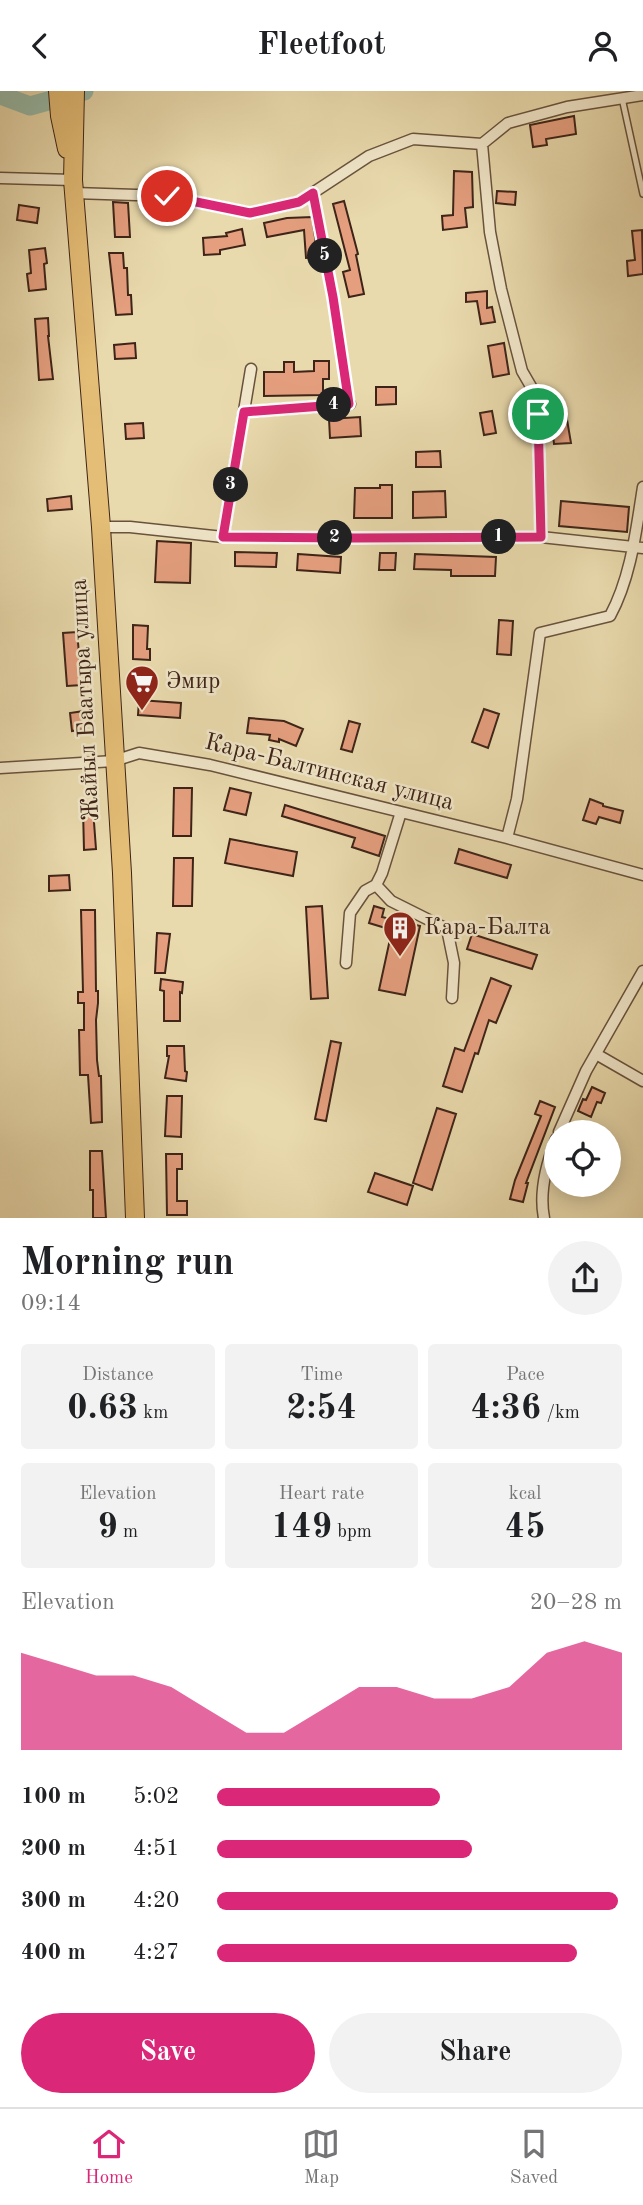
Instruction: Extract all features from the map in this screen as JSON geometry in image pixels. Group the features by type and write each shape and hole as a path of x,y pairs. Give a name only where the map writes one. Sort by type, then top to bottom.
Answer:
{"highway":[{"path":"58,91 68,115"},
{"path":"68,115 75,91"},
{"name":"Жайыл Баатыра улица","path":"68,115 101,527 122,873 135,1218"}],"street":[{"path":"0,178 74,187 96,194 167,196 250,213 299,202 369,156 413,139 482,144 508,123 566,107 643,95"},
{"path":"482,144 490,232 522,371 533,390 538,414 541,537"},
{"path":"223,537 251,369"},
{"path":"244,412 349,404"},
{"path":"507,838 517,799 540,633 610,616 620,597 638,547 643,487"},
{"path":"101,527 130,527 223,537 541,537 638,547"},
{"name":"Кара-Балтинская улица","path":"0,768 114,761 139,753 211,765 507,838 643,876"},
{"path":"345,963 350,913 365,891 376,885 401,812"},
{"path":"376,885 391,901 447,929 454,963 452,998"},
{"path":"564,1120 586,1071 643,971"},
{"path":"596,1054 643,1081"},
{"path":"544,1192 544,1218"}],"lane":[{"path":"622,98 643,194"},
{"path":"313,193 333,297 349,404"}],"building":[{"path":"574,116 576,134 546,139 547,145 533,147 530,125"},
{"path":"454,171 472,172 473,207 465,208 467,227 443,230 442,216 453,215"},
{"path":"497,191 516,192 515,205 496,203"},
{"path":"344,201 358,254 356,255 364,294 349,297 343,272 350,270 333,204"},
{"path":"113,202 128,203 130,237 115,237"},
{"path":"19,205 39,208 37,223 17,220"},
{"path":"312,217 318,257 306,258 304,230 267,237 264,223 287,218"},
{"path":"242,229 245,245 220,250 220,254 204,255 203,238 227,236 226,233"},
{"path":"642,230 643,274 628,276 627,261 635,260 632,231"},
{"path":"45,248 46,289 29,291 29,250"},
{"path":"109,253 123,253 132,314 116,315"},
{"path":"487,291 487,308 492,307 495,322 481,324 477,301 466,302 466,293"},
{"path":"48,318 53,379 39,380 35,319"},
{"path":"135,343 136,358 115,359 114,345"},
{"path":"504,343 509,374 493,377 488,346"},
{"path":"314,361 329,361 329,379 323,379 323,395 264,396 264,372 284,372 284,362 294,362 294,372 314,371"},
{"path":"376,387 396,387 396,404 376,405"},
{"path":"564,402 571,443 554,444 550,404"},
{"path":"492,411 496,433 484,435 480,413"},
{"path":"360,417 361,436 330,438 329,419"},
{"path":"143,423 144,438 126,439 125,424"},
{"path":"440,451 441,467 416,467 416,452"},
{"path":"380,485 392,485 392,518 354,518 355,488 380,488"},
{"path":"445,491 446,517 413,518 413,492"},
{"path":"71,496 72,509 48,511 47,499"},
{"path":"561,501 629,507 627,532 559,526"},
{"path":"157,541 191,543 190,583 155,582"},
{"path":"235,552 277,553 276,567 235,566"},
{"path":"380,553 396,553 395,570 379,570"},
{"path":"298,554 341,557 340,573 297,570"},
{"path":"415,554 496,557 495,576 451,576 451,570 414,569"},
{"path":"499,620 513,621 511,655 497,654"},
{"path":"133,625 148,626 147,649 150,649 150,660 133,659"},
{"path":"77,632 82,685 67,686 63,633"},
{"path":"139,700 181,703 180,718 138,715"},
{"path":"484,709 499,714 488,748 472,742"},
{"path":"84,711 86,729 72,731 70,713"},
{"path":"249,718 284,721 303,729 296,746 279,739 279,742 269,740 270,735 247,733"},
{"path":"349,721 360,724 352,752 341,749"},
{"path":"174,788 192,788 191,836 173,836"},
{"path":"230,788 251,793 246,815 224,810"},
{"path":"590,799 603,806 623,811 620,823 599,817 596,824 583,820"},
{"path":"285,805 385,836 379,856 352,847 355,838 282,816"},
{"path":"83,809 93,809 96,849 84,850"},
{"path":"230,839 297,852 293,876 225,863"},
{"path":"459,849 511,865 507,878 455,863"},
{"path":"174,858 193,858 192,906 173,906"},
{"path":"69,875 70,890 49,891 49,876"},
{"path":"322,906 328,998 311,999 306,907"},
{"name":"Кара-Балта","path":"374,906 384,909 382,917 420,926 405,995 379,990 392,930 369,923"},
{"path":"81,910 95,910 97,1060 101,1076 102,1122 91,1123 88,1075 80,1075 79,1030 84,1030 84,1003 78,1003 78,992 83,992"},
{"path":"157,933 170,934 165,973 155,973"},
{"path":"472,934 537,955 532,969 467,949"},
{"path":"491,978 511,986 496,1023 489,1020 462,1092 443,1086 455,1048 464,1051"},
{"path":"161,979 183,982 182,993 180,992 180,1021 164,1021 164,991 160,990"},
{"path":"331,1041 341,1043 326,1121 315,1119"},
{"path":"167,1046 184,1046 186,1081 165,1078 169,1056"},
{"path":"592,1087 605,1093 601,1103 597,1102 591,1117 578,1111"},
{"path":"167,1096 182,1096 181,1137 165,1136"},
{"path":"540,1101 555,1107 550,1120 544,1120 544,1136 526,1183 523,1202 510,1199 541,1116 535,1114"},
{"path":"437,1108 456,1114 432,1190 413,1183"},
{"path":"90,1151 102,1151 106,1218 93,1218"},
{"path":"166,1154 182,1154 182,1169 177,1169 177,1201 187,1201 187,1215 167,1215"},
{"path":"375,1173 413,1186 407,1205 368,1192"}],"waterway":[{"name":"Кара-Балта","path":"0,95 30,106 84,91"}],"place":[{"name":"Эмир","path":"142,712"},
{"name":"Кара-Балта","path":"400,958"}],"route":[{"path":"167,196 250,213 299,202 313,193 333,297 349,404 244,412 223,537 541,537 538,414"}]}
